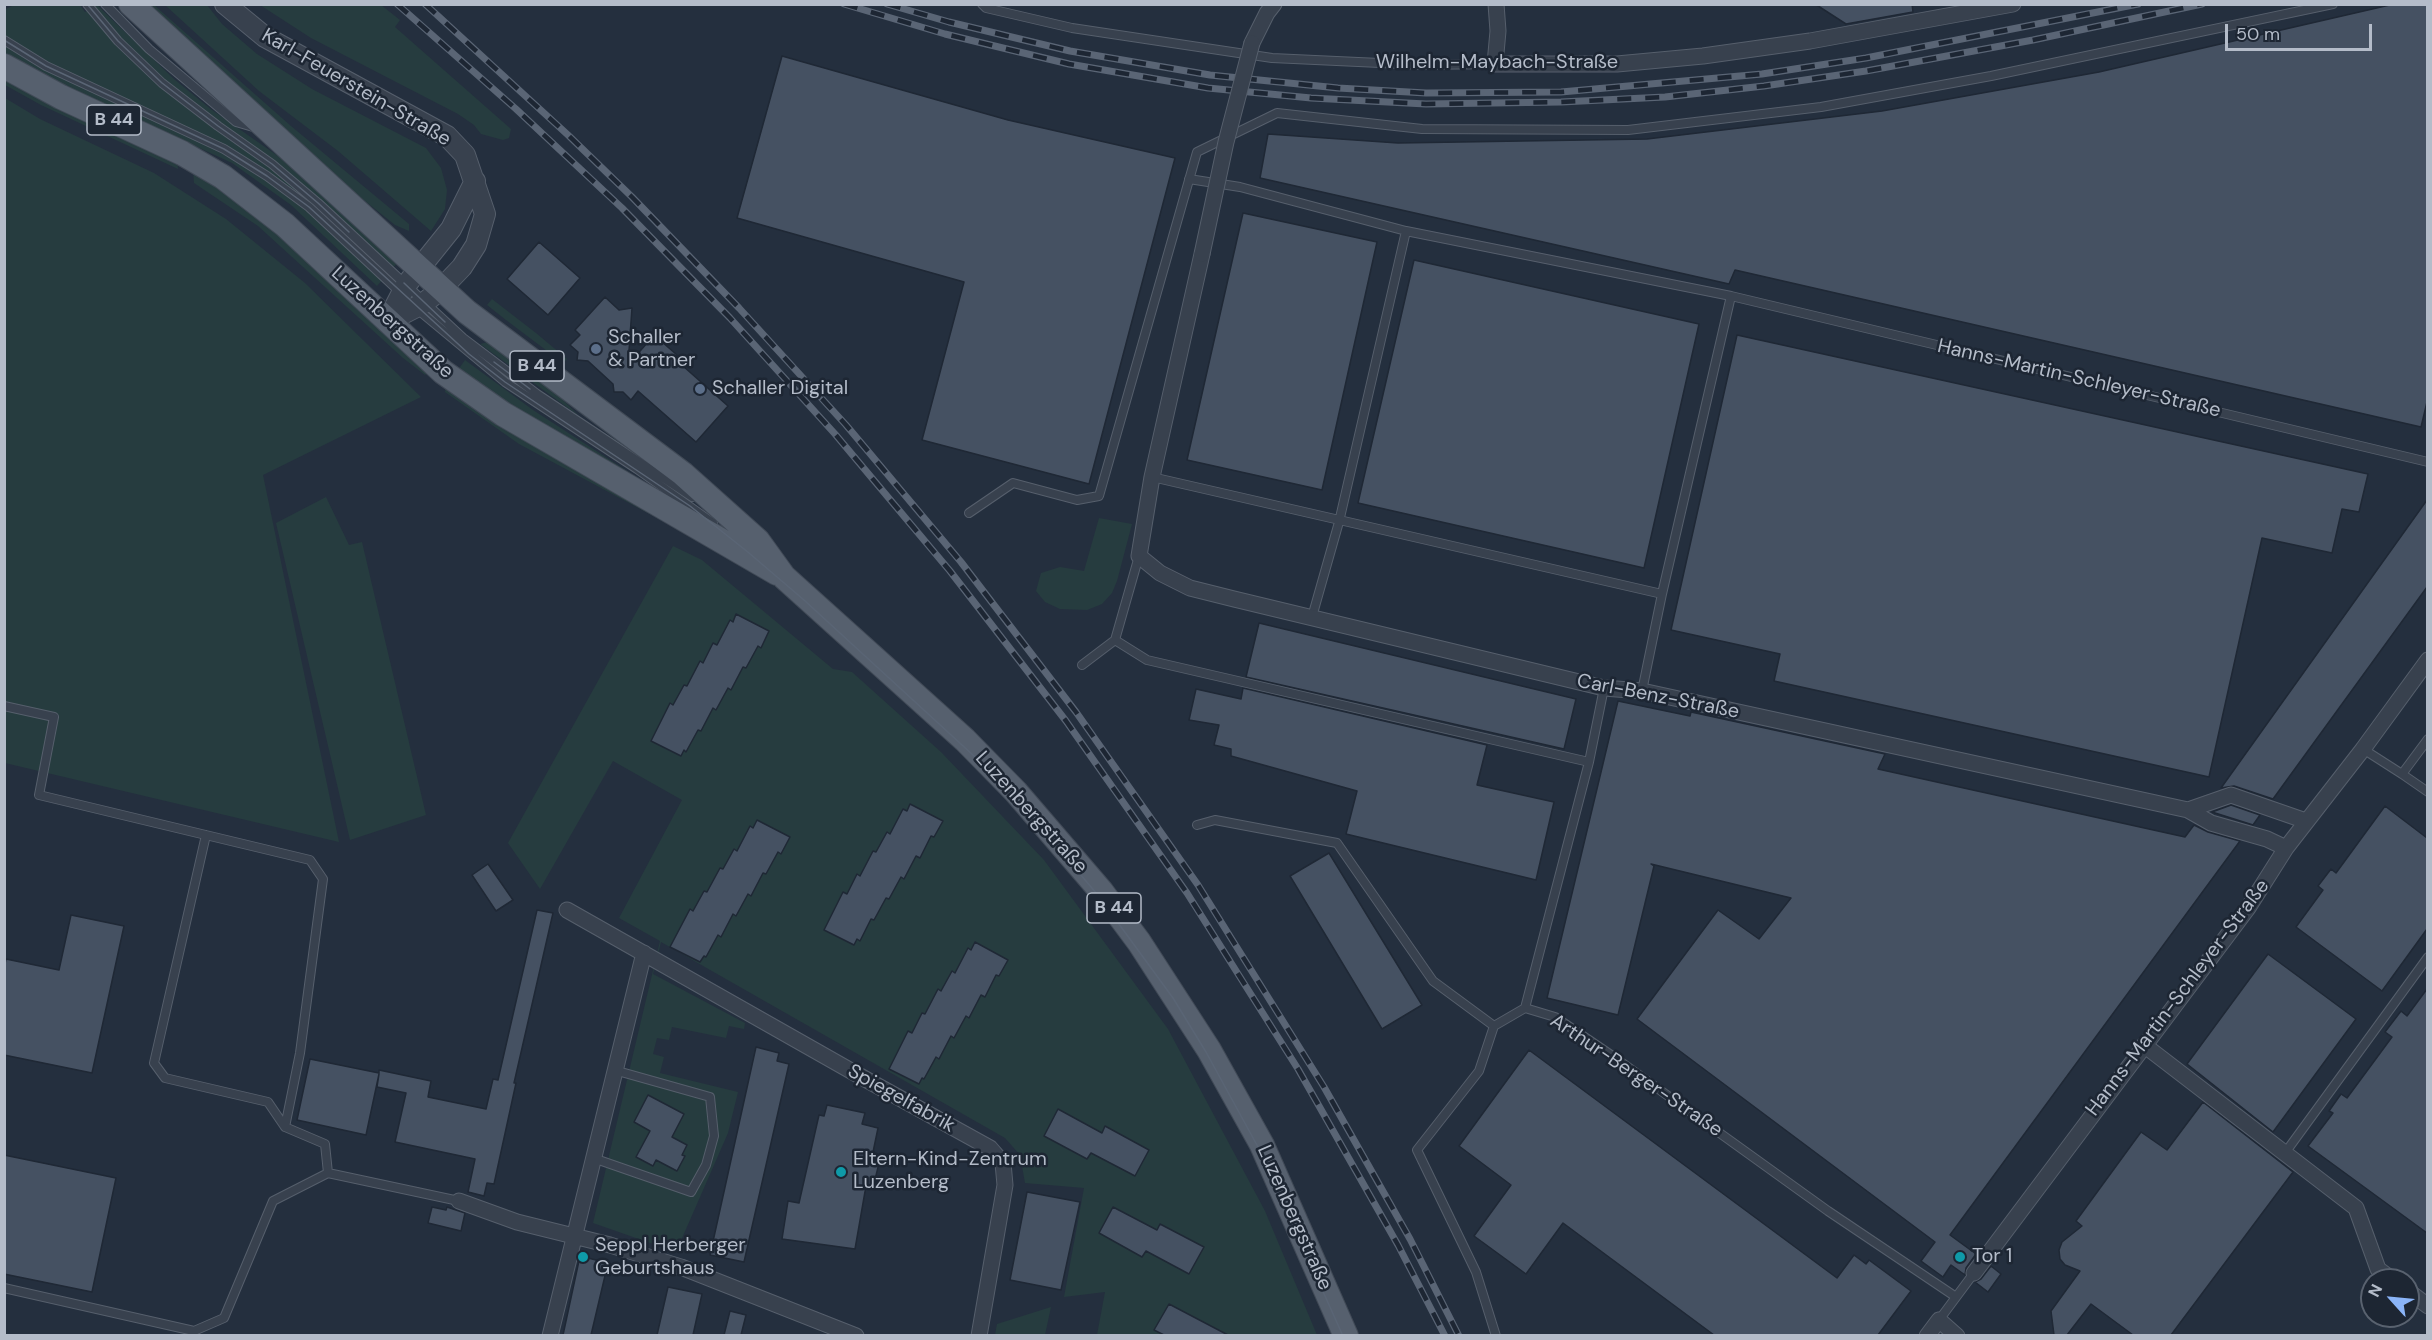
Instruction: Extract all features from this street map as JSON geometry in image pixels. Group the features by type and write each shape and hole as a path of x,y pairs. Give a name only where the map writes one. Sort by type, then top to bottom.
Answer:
{"main road":[{"name":"Luzenbergstraße","path":"131,4 269,132 427,300 522,355 683,474 758,541 784,577"},
{"name":"Luzenbergstraße","path":"4,66 61,97 182,153 222,177 285,225 443,372 503,414 784,577 965,740 1016,792 1093,881 1139,942 1209,1050 1262,1145 1342,1326 1354,1335"}],"street":[{"name":"Karl-Feuerstein-Straße","path":"225,4 265,38 447,136 465,155 475,180 484,214 476,245 462,267 427,300 387,322"},
{"path":"1139,556 1152,477 1226,142 1252,44 1274,4"},
{"path":"1495,64 1498,31 1496,4"},
{"name":"Wilhelm-Maybach-Straße","path":"1495,64 1617,64 1702,56 1810,41 2013,4"},
{"path":"387,322 409,282 451,229 475,180"},
{"name":"Carl-Benz-Straße","path":"1139,556 1160,573 1190,588 1604,688 1642,691 2188,810 2211,823 2267,839 2286,848"},
{"name":"Hanns-Martin-Schleyer-Straße","path":"1974,1273 2248,908 2306,820 2363,749 2427,660"},
{"path":"2188,810 2231,795 2306,820"},
{"name":"Spiegelfabrik","path":"567,910 990,1148 1003,1163 1005,1185 979,1335"},
{"path":"549,1335 644,953"},
{"path":"2144,1045 2356,1208 2378,1268"},
{"path":"459,1201 517,1222 681,1267 856,1335"},
{"path":"1939,1320 1957,1335"},
{"name":"Hanns-Martin-Schleyer-Straße","path":"1927,1335 1939,1320"}],"lane":[{"path":"87,4 118,41 162,83 272,164 409,282 506,382 720,525"},
{"path":"105,4 149,49 236,122 269,132"},
{"name":"Wilhelm-Maybach-Straße","path":"982,4 986,8 1072,28 1272,58 1411,65 1495,64"},
{"path":"969,513 1013,483 1077,500 1099,496 1197,152 1277,112 1422,129 1628,130 1821,106 1991,76 2333,4"},
{"path":"4,40 63,75 224,149 267,176 409,282"},
{"name":"Hanns-Martin-Schleyer-Straße","path":"1189,179 1240,187 1406,231 1731,296 2427,462"},
{"path":"1312,617 1339,522 1406,231"},
{"path":"1642,691 1662,594 1731,296"},
{"path":"1152,477 1339,522 1662,594"},
{"path":"728,534 784,577"},
{"path":"748,546 784,577"},
{"path":"1082,665 1115,640 1139,556"},
{"path":"1115,640 1147,660 1588,762"},
{"name":"Arthur-Berger-Straße","path":"1604,688 1588,762 1525,1008 1555,1017 1828,1211 1956,1297"},
{"path":"4,706 54,717 39,795 310,860 323,879 300,1053 285,1127"},
{"path":"2402,774 2427,739"},
{"path":"2363,749 2427,792"},
{"path":"1197,825 1215,820 1337,843 1433,981 1494,1026"},
{"path":"206,835 154,1063 165,1078 268,1102 285,1127 325,1144 328,1173"},
{"path":"2285,1153 2427,957"},
{"path":"1497,1335 1476,1272 1417,1150 1479,1071 1494,1026 1525,1008"},
{"path":"592,1157 691,1191 706,1165 714,1136 710,1097 614,1070"},
{"path":"4,1288 194,1331 224,1318 273,1201 328,1173 459,1201"},
{"name":"Hanns-Martin-Schleyer-Straße","path":"1939,1320 1974,1273"},
{"path":"207,1335 209,1326"}],"green space":[{"path":"79,4 85,12 97,5 174,79 212,110 288,163 399,261 377,286 291,205 232,163 65,86 5,53 4,10 14,5"},
{"path":"145,5 154,5 291,126 409,224 409,231 395,225 330,173"},
{"path":"165,5 207,5 222,24 257,54 312,89 426,148 441,168 447,190 445,209 431,231 338,151 259,91"},
{"path":"260,5 381,5 400,20 395,27 511,129 509,138 503,140 481,134 474,125 458,114 311,38"},
{"path":"4,77 177,160 178,169 41,105 5,85"},
{"path":"5,98 40,119 154,173 226,219 305,283 421,397 263,475 339,842 5,763"},
{"path":"193,170 263,219 429,371 425,375 403,358 258,226 194,183"},
{"path":"492,299 567,359 563,363 487,305"},
{"path":"488,342 556,393 579,416 480,344"},
{"path":"465,360 533,410 672,500 528,419 458,370"},
{"path":"446,386 713,548 519,444 445,392"},
{"path":"326,497 349,545 362,542 426,815 350,840 276,523"},
{"path":"1099,518 1132,524 1112,593 1102,604 1087,610 1060,609 1045,602 1036,591 1041,573 1060,567 1084,571"},
{"path":"673,546 702,560 833,669 852,672 941,752 1044,860 1168,1029 1265,1211 1317,1335 1097,1335 1105,1292 1064,1297 1084,1188 1025,1183 1020,1155 1005,1138 661,942 653,974 745,1023 744,1029 729,1026 726,1038 672,1027 669,1040 657,1038 653,1054 664,1057 660,1073 738,1092 728,1133 676,1252 593,1223 660,941 619,918 682,800 613,761 540,889 508,843"},
{"path":"1051,1307 1045,1335 995,1335 997,1324"}],"building":[{"path":"1815,4 1912,4 1913,12 1846,24"},
{"path":"2394,4 2427,4 2427,402 2421,427 1735,270 1729,284 1260,178 1268,134 1398,143 1647,139 1882,111 2099,72"},
{"path":"782,56 1008,120 1175,158 1089,484 922,440 964,282 737,218"},
{"path":"1243,213 1377,242 1322,490 1187,460"},
{"path":"539,242 580,278 548,315 507,279"},
{"path":"1414,260 1699,324 1644,568 1358,503"},
{"path":"605,297 619,310 632,308 628,365 654,335 677,355 674,358 728,406 696,442 638,391 631,400 623,392 614,392 613,384 588,361 577,360 578,352 570,345 580,335 575,330"},
{"path":"1737,335 2368,474 2359,512 2342,509 2332,553 2262,538 2209,777 1774,681 1780,654 1671,630"},
{"path":"2427,500 2427,587 2273,799 2234,786 2221,788"},
{"path":"736,614 769,631 761,648 758,646 746,668 743,667 731,690 728,688 716,710 713,708 701,731 698,730 686,752 684,750 681,756 651,741 670,703 673,705 684,685 687,686 700,661 703,663 713,643 717,645 730,620 733,622"},
{"path":"1259,623 1576,699 1564,749 1246,677"},
{"path":"1243,688 1487,745 1477,785 1554,802 1536,880 1346,834 1357,791 1231,756 1231,749 1214,745 1219,725 1189,720 1196,689 1241,699"},
{"path":"1618,701 1690,716 1691,712 1885,754 1878,769 2185,837 2194,825 2208,832 2240,841 1950,1235 1976,1254 1966,1268 1965,1275 1951,1265 1943,1277 1921,1261 1935,1242 1637,1019 1718,910 1759,939 1791,898 1651,864 1654,866 1618,1015 1547,998"},
{"path":"910,804 943,821 934,837 931,836 920,858 916,856 904,879 901,877 874,920 871,919 860,941 857,939 854,945 824,930 843,892 847,894 857,874 860,876 873,851 876,852 887,832 890,834 903,809 907,811"},
{"path":"2231,805 2260,815 2253,825 2212,812"},
{"path":"2385,806 2427,838 2427,929 2382,991 2296,927 2323,890 2318,886 2331,869 2336,873"},
{"path":"757,820 790,837 781,854 778,852 766,874 763,873 751,896 748,894 736,916 733,914 721,937 718,935 706,957 704,956 700,962 670,947 690,909 693,911 720,868 723,869 734,849 737,851 750,826 753,828"},
{"path":"1329,853 1422,1005 1382,1029 1290,876"},
{"path":"488,864 513,900 496,911 472,875"},
{"path":"537,910 553,913 514,1083 516,1083 494,1184 487,1183 484,1196 468,1192 475,1159 395,1142 406,1093 377,1087 379,1074 366,1135 297,1120 310,1059 431,1081 428,1097 486,1109 493,1079 498,1080"},
{"path":"71,915 124,926 92,1073 4,1055 4,968 6,959 59,970"},
{"path":"975,942 1008,960 999,976 996,975 985,997 981,995 969,1018 966,1016 954,1038 951,1036 939,1059 936,1057 919,1084 889,1069 908,1031 912,1033 938,989 941,991 952,971 955,973 968,948 971,950"},
{"path":"2268,954 2356,1019 2273,1132 2187,1064"},
{"path":"2427,989 2427,1233 2308,1146 2333,1113 2329,1111 2341,1094 2347,1098 2392,1037 2385,1032 2401,1011 2407,1016"},
{"path":"756,1047 779,1053 777,1061 789,1064 744,1262 710,1255"},
{"path":"1529,1050 1837,1278 1854,1255 1866,1264 1869,1260 1911,1291 1878,1335 1714,1335 1563,1223 1526,1274 1474,1236 1511,1185 1459,1146"},
{"path":"648,1095 684,1114 672,1137 687,1145 682,1155 685,1156 677,1171 656,1160 653,1166 636,1157 650,1131 634,1122"},
{"path":"2203,1102 2293,1172 2171,1335 2133,1335 2091,1304 2067,1335 2054,1335 2051,1311 2080,1271 2065,1265 2060,1259 2059,1250 2062,1242 2082,1226 2076,1221 2141,1132 2167,1150"},
{"name":"Eltern-Kind-Zentrum Luzenberg","path":"827,1105 865,1113 862,1124 878,1128 872,1157 880,1159 873,1188 866,1186 855,1249 782,1239 788,1201 799,1203 819,1115 824,1116"},
{"path":"1058,1109 1102,1133 1105,1126 1149,1150 1135,1176 1091,1153 1087,1159 1044,1136"},
{"path":"4,1155 116,1178 92,1292 4,1274"},
{"path":"1027,1192 1080,1202 1061,1290 1010,1280"},
{"path":"432,1207 446,1210 447,1207 465,1213 461,1231 428,1223"},
{"path":"1113,1207 1157,1230 1160,1224 1204,1247 1189,1274 1146,1251 1142,1257 1099,1233"},
{"path":"580,1256 608,1263 591,1335 563,1335"},
{"path":"1991,1266 2001,1274 1988,1292 1975,1282 1981,1279"},
{"path":"668,1287 702,1294 693,1335 657,1335"},
{"path":"1169,1304 1228,1335 1164,1335 1154,1330"},
{"path":"730,1311 746,1315 741,1335 724,1335"}],"tram line":[{"path":"87,4 118,41 162,83 272,164 349,232"},
{"path":"4,40 46,66 224,149 267,176 309,207 469,354 505,382 690,506 749,553 804,600 974,756 1011,793 1097,894 1173,998 1206,1052 1258,1147 1343,1336"},
{"path":"404,283 445,322"},
{"path":"494,362 530,389"}],"railway":[{"path":"397,4 516,109 622,208 730,318 835,434 950,571 1066,721 1187,893 1298,1069 1398,1245 1445,1336"},
{"path":"425,4 568,135 632,197 739,308 846,425 961,562 1076,712 1198,885 1324,1087 1410,1239 1459,1336"},
{"path":"844,4 945,34 1069,64 1208,88 1311,98 1426,104 1561,102 1665,97 1764,86 1866,71 2033,40 2202,4"},
{"path":"887,4 949,22 1070,51 1210,75 1338,88 1426,93 1561,92 1762,74 1866,58 2138,4"}],"place":[{"name":"Schaller & Partner","path":"596,349"},
{"name":"Schaller Digital","path":"700,389"},
{"name":"Eltern-Kind-Zentrum Luzenberg","path":"841,1172"},
{"name":"Seppl Herberger Geburtshaus","path":"583,1257"},
{"name":"Tor 1","path":"1960,1257"}]}
